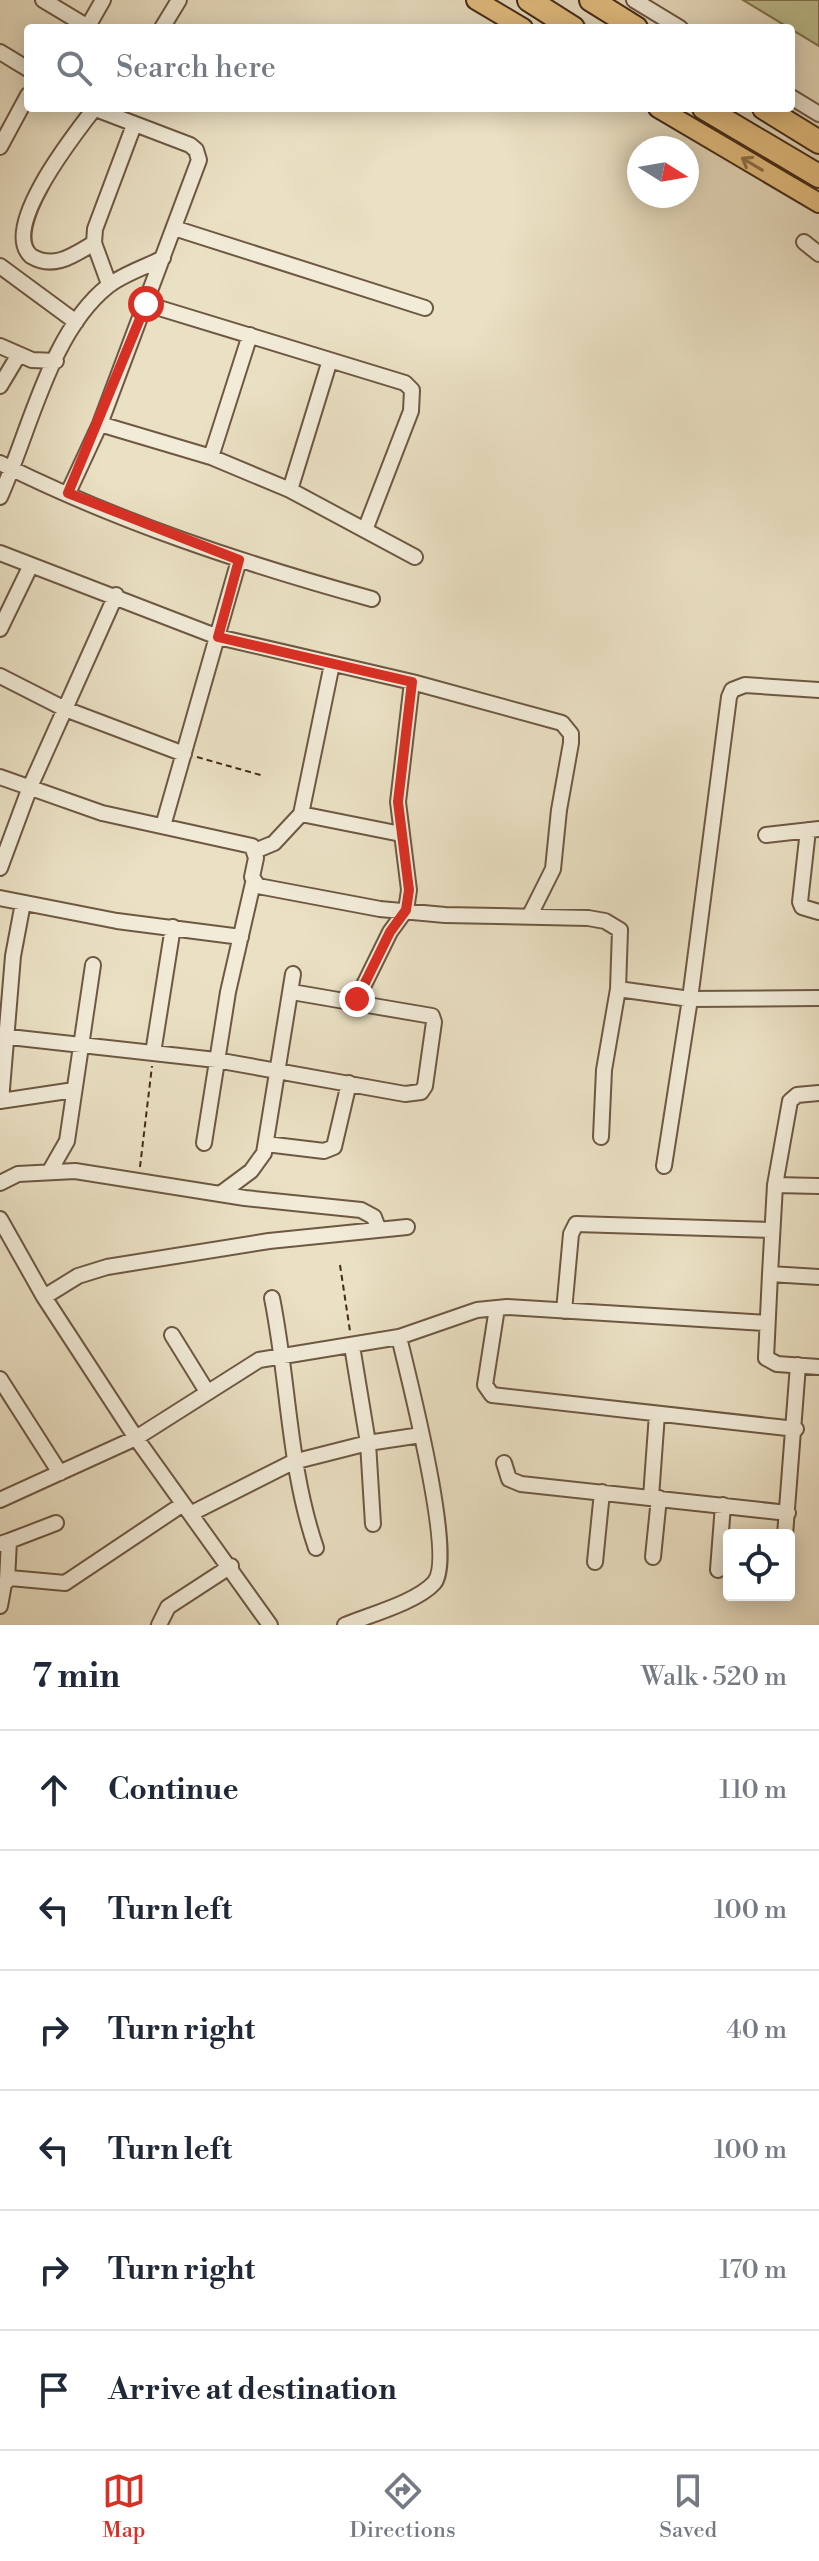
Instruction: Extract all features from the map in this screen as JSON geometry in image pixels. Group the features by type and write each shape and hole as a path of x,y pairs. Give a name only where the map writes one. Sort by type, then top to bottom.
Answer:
{"highway":[{"path":"529,0 567,24"},
{"path":"591,0 630,24"},
{"path":"711,112 819,176"},
{"path":"770,112 819,142"}],"main road":[{"path":"476,0 516,24"},
{"path":"665,112 819,203"}],"street":[{"path":"43,0 82,24"},
{"path":"89,24 103,0"},
{"path":"164,24 179,0"},
{"path":"634,0 673,24"},
{"path":"0,52 24,67"},
{"path":"795,99 819,114"},
{"path":"0,147 24,102"},
{"path":"90,112 28,196 19,215 18,238 28,254 45,262 63,260 94,243"},
{"path":"68,493 100,424 199,160 196,150 134,125 113,112"},
{"path":"109,284 94,243 95,229 134,125"},
{"path":"174,228 425,308"},
{"path":"804,242 819,254"},
{"path":"0,497 6,466 76,322 109,284 163,258"},
{"path":"0,266 76,322"},
{"path":"146,304 405,383 412,390 411,411 365,530"},
{"path":"211,457 250,335"},
{"path":"0,346 18,356 56,361"},
{"path":"0,386 18,356"},
{"path":"290,490 330,360"},
{"path":"100,424 211,457 290,490 415,557"},
{"path":"6,466 239,560 372,599"},
{"path":"0,553 116,595 218,637 552,718 571,734 553,869 530,915"},
{"path":"163,826 239,560"},
{"path":"0,629 31,565"},
{"path":"0,868 30,787 116,595"},
{"path":"255,851 274,843 301,814 332,664"},
{"path":"0,676 65,709 184,754"},
{"path":"350,1002 362,994 390,932 406,910 409,890 401,834 400,760 412,682"},
{"path":"664,1166 732,690 745,685 819,690"},
{"path":"0,777 102,813 246,844 255,851"},
{"path":"301,814 401,834"},
{"path":"766,835 814,829 800,902 802,907 819,912"},
{"path":"204,1143 216,1060 253,883 255,851"},
{"path":"253,883 380,909 445,915 588,918 615,924 622,940 618,989 604,1070 601,1137"},
{"path":"0,898 117,921 241,937"},
{"path":"23,903 3,1037 1,1101 74,1090"},
{"path":"153,1053 173,927"},
{"path":"51,1169 67,1141 93,965"},
{"path":"220,1194 259,1163 266,1144 293,974"},
{"path":"618,989 690,999 819,998"},
{"path":"3,1037 216,1060 405,1094 421,1092 425,1086 434,1022 426,1013 292,992"},
{"path":"266,1144 324,1151 334,1147 349,1083"},
{"path":"819,1093 797,1095 790,1101 775,1185 766,1323 766,1358 777,1364 819,1367"},
{"path":"0,1183 18,1174 51,1169 220,1194 361,1210 374,1217 378,1228"},
{"path":"775,1185 819,1186"},
{"path":"0,1219 44,1297 136,1438 231,1566 270,1625"},
{"path":"564,1311 571,1234 576,1224 771,1230"},
{"path":"44,1297 78,1276 107,1267 378,1228 407,1227"},
{"path":"770,1274 819,1277"},
{"path":"272,1298 283,1355 293,1462 299,1496 316,1548"},
{"path":"0,1500 136,1438 206,1390 259,1360 399,1337 477,1310 497,1308 766,1323"},
{"path":"497,1308 485,1385 492,1395 796,1429"},
{"path":"172,1335 206,1390"},
{"path":"345,1625 424,1592 436,1581 442,1556 421,1435 399,1337"},
{"path":"352,1346 368,1443 373,1524"},
{"path":"786,1529 796,1429 798,1365"},
{"path":"0,1379 60,1473"},
{"path":"653,1557 657,1414"},
{"path":"7,1580 65,1583 187,1508 293,1462 368,1443 421,1435"},
{"path":"504,1463 509,1479 521,1484 788,1513"},
{"path":"595,1562 602,1492"},
{"path":"718,1570 723,1505"},
{"path":"0,1606 7,1580 4,1542 56,1523"},
{"path":"159,1625 168,1607 231,1566"}],"path":[{"path":"184,754 264,776"},
{"path":"139,1182 153,1053"},
{"path":"340,1265 352,1346"}],"green space":[{"path":"743,0 819,0 819,46 795,31 795,24 783,24"}],"route":[{"path":"146,304 100,424 68,493 239,560 218,637 412,682 400,760 398,802 409,890 406,910 390,932 357,999"}]}
